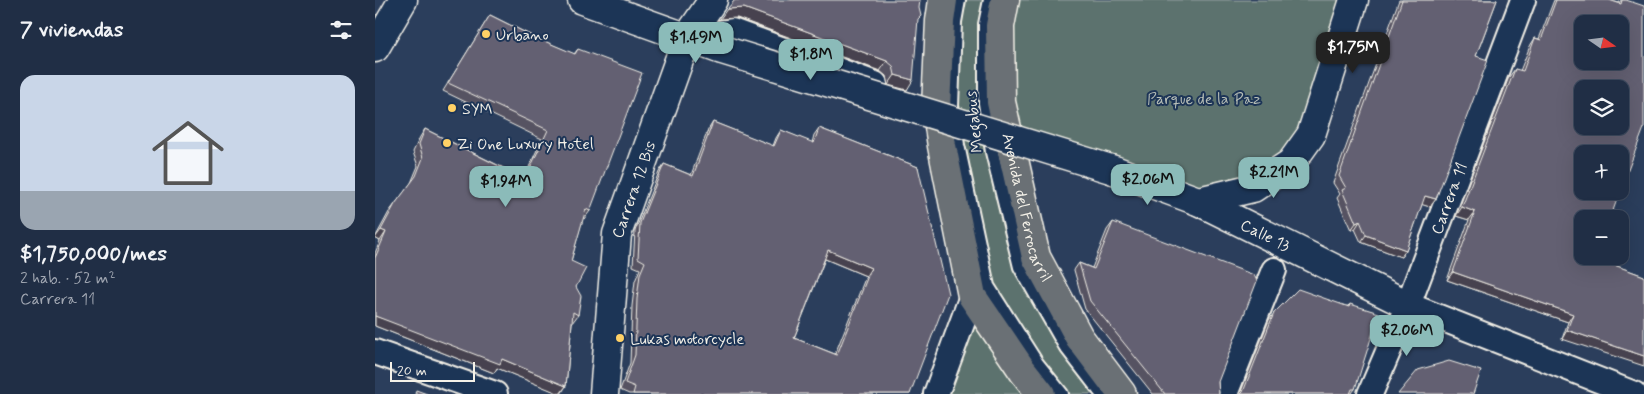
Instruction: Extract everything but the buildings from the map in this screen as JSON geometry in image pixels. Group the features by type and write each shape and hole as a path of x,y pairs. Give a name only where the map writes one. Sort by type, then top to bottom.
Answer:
{"main road":[{"path":"375,48 403,0"},
{"name":"Calle 13","path":"582,0 719,49 1113,170 1198,201 1408,306"},
{"name":"Carrera 12 Bis","path":"604,394 617,234 687,38 713,0"},
{"path":"943,0 939,21 936,107 942,146 973,296 1023,371 1041,394"},
{"name":"Avenida del Ferrocarril","path":"1005,0 1000,26 1001,102 1036,257 1079,337 1122,394"},
{"path":"1198,201 1253,188 1291,163 1311,135 1354,0"}],"street":[{"name":"Carrera 11","path":"1370,394 1408,306 1523,0"},
{"name":"Calle 13","path":"687,38 731,31 936,107"},
{"path":"1225,394 1274,270"},
{"path":"936,394 973,296"},
{"name":"Calle 13","path":"1408,306 1634,394"},
{"path":"375,352 495,394"}],"lane":[{"name":"Megabus","path":"959,0 955,22 953,106 958,145 988,286 1037,363 1062,394"},
{"name":"Megabus","path":"990,0 985,24 985,103 991,152 1020,267 1065,346 1102,394"}],"green space":[{"path":"959,0 990,0 985,103 1102,394 1062,394 988,286 952,106"},
{"name":"Parque de la Paz","path":"1005,0 1354,0 1291,163 1198,201 1008,141"},
{"path":"972,296 1041,394 936,394"}],"place":[{"name":"Urbano","path":"486,34"},
{"name":"SYM","path":"452,108"},
{"name":"Zi One Luxury Hotel","path":"447,143"},
{"name":"Lukas motorcycle","path":"620,338"}]}
